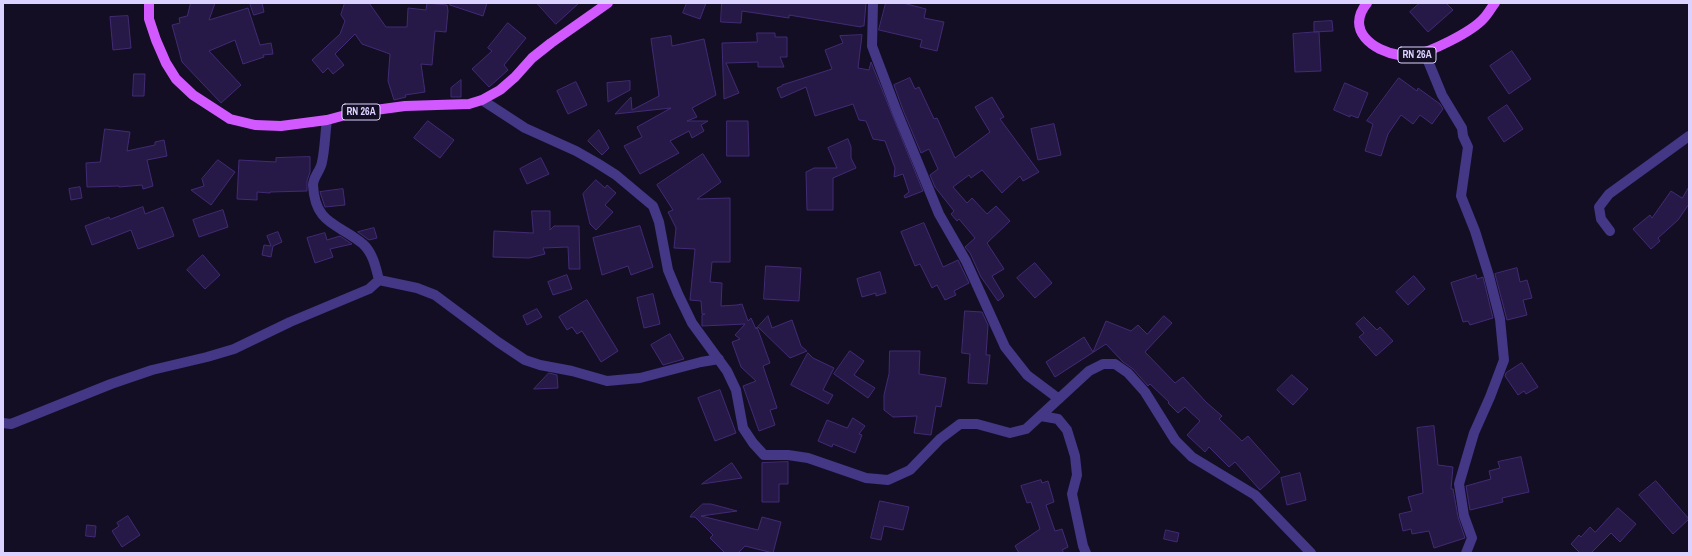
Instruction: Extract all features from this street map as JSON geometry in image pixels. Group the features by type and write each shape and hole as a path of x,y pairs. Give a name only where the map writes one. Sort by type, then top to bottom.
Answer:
{"main road":[{"name":"RN 26A","path":"150,3 149,19 156,40 166,63 176,79 187,90 230,119 255,125 281,126 327,120 353,113 405,106 469,104 482,100 500,90 515,77 532,58 551,43 608,3"},
{"name":"RN 26A","path":"1367,3 1360,19 1360,30 1369,42 1377,49 1387,53 1409,56 1426,53 1458,37 1483,19 1495,3"}],"street":[{"path":"873,3 872,46 897,112 939,214 966,261 1005,347 1027,375 1059,399"},
{"path":"1426,53 1442,95 1462,128 1463,136 1468,147 1461,196 1475,231 1489,276 1500,319 1504,360 1474,433 1459,484 1464,516 1472,538 1466,553"},
{"path":"482,100 525,128 576,151 597,163 616,175 653,206 659,222 668,270 678,294 692,323 727,371 736,390 744,428 764,455 788,455 808,458 866,478 888,480 910,470 940,439 960,424 976,424 1010,433 1026,429 1089,371 1103,364 1115,364 1128,373 1146,392 1175,440 1192,457 1255,495 1311,553"},
{"path":"327,120 322,164 313,183 316,202 322,215 331,225 364,245 374,261 379,280"},
{"path":"1610,231 1601,219 1599,207 1609,194 1689,136"},
{"path":"379,280 417,288 435,295 498,342 525,360 607,381 640,378 719,359"},
{"path":"3,423 11,424 111,384 152,370 234,349 290,322 369,289 379,280"},
{"path":"1041,416 1058,419 1067,430 1075,456 1077,475 1072,494 1083,546 1086,553"}],"building":[{"path":"191,3 215,3 209,20 248,8 260,45 271,43 273,54 263,55 264,57 243,64 235,40 209,51 241,85 221,103 182,62 172,25 180,23 179,18 187,16"},
{"path":"250,3 262,3 264,12 254,15"},
{"path":"345,3 369,3 386,27 407,27 408,8 426,10 427,3 447,5 448,11 446,32 435,31 432,65 421,64 425,92 405,95 406,97 394,100 388,81 390,54 362,44 355,34 335,54 344,65 333,74 328,68 323,73 312,60 340,34 345,21 341,15"},
{"path":"450,3 487,3 483,16 450,5"},
{"path":"537,3 579,3 556,24"},
{"path":"687,3 706,3 700,19 683,13"},
{"path":"722,3 866,3 864,26 861,27 789,15 789,18 742,11 741,23 721,22"},
{"path":"886,3 903,3 926,9 924,18 944,22 937,51 920,47 922,40 879,30"},
{"path":"1420,3 1446,3 1453,10 1428,32 1410,12"},
{"path":"128,16 131,48 113,50 110,17"},
{"path":"1332,21 1333,31 1314,32 1314,22"},
{"path":"508,23 526,38 504,65 508,70 489,87 472,69 492,51 488,48"},
{"path":"1319,32 1321,71 1295,72 1293,34"},
{"path":"757,33 775,33 775,37 787,37 787,57 780,57 784,67 758,67 758,62 726,63 739,93 724,99 722,43 757,42"},
{"path":"862,35 858,68 869,70 871,62 923,191 905,198 904,196 909,192 903,174 894,177 895,168 885,141 873,139 866,121 859,120 853,104 815,116 806,87 781,98 777,88 782,85 832,69 825,50 843,43 840,36"},
{"path":"671,36 672,46 704,39 716,95 692,108 697,117 687,121 708,121 701,125 704,131 692,138 689,131 670,141 679,153 640,174 624,146 642,137 637,127 671,108 615,114 631,97 632,110 659,96 651,39"},
{"path":"1512,51 1531,79 1509,94 1490,66"},
{"path":"134,74 145,74 144,96 133,96"},
{"path":"910,78 915,89 919,87 934,119 937,118 955,158 990,132 975,107 992,97 1004,117 1000,119 1039,172 1023,181 1020,176 1002,193 982,170 971,178 969,175 953,187 967,203 972,198 987,214 996,206 1010,221 987,243 1004,269 992,276 1004,296 998,301 981,277 970,253 965,247 975,238 959,219 957,221 951,214 954,211 935,187 930,175 938,169 929,149 921,153 903,110 894,85"},
{"path":"1399,78 1417,91 1418,88 1440,104 1443,109 1432,124 1420,115 1413,124 1401,115 1388,134 1381,156 1365,151 1373,124 1367,121"},
{"path":"461,80 461,97 451,97 451,88"},
{"path":"630,81 630,90 608,102 607,83"},
{"path":"576,82 587,105 568,114 557,91"},
{"path":"1345,83 1368,93 1358,118 1350,115 1350,117 1334,110"},
{"path":"1507,105 1523,129 1504,142 1488,118"},
{"path":"428,121 454,140 440,158 414,138"},
{"path":"727,121 748,121 749,156 727,156"},
{"path":"1054,124 1061,155 1038,160 1031,129"},
{"path":"105,129 130,132 127,151 155,145 155,142 164,140 167,156 147,160 153,186 143,189 142,185 87,187 86,163 100,162"},
{"path":"599,130 609,148 602,155 588,141"},
{"path":"848,139 851,147 851,158 856,168 833,178 833,210 807,210 806,172 814,168 837,168 828,148"},
{"path":"703,154 721,182 697,199 730,198 730,262 712,262 710,282 722,283 721,306 742,304 748,321 751,318 756,329 757,327 770,363 763,366 777,408 770,410 775,425 759,431 743,386 756,381 741,367 732,342 740,339 735,335 745,324 702,326 702,315 705,314 702,314 701,301 690,300 695,249 674,248 676,228 668,212 673,210 657,185"},
{"path":"310,157 310,172 307,181 307,191 270,193 257,192 257,200 237,199 239,160 276,162 276,158"},
{"path":"541,158 549,174 527,184 520,169"},
{"path":"218,160 235,172 211,205 191,190 204,186 202,179"},
{"path":"596,180 605,188 607,185 616,193 605,205 613,212 596,230 590,224 583,194"},
{"path":"80,187 82,198 71,200 69,189"},
{"path":"1689,187 1689,204 1678,220 1658,238 1660,241 1651,249 1633,229 1650,215 1652,218 1671,191 1682,198"},
{"path":"343,189 345,205 325,207 320,192"},
{"path":"143,207 145,214 163,207 174,236 138,249 131,230 92,245 85,226"},
{"path":"223,210 228,227 199,237 193,220"},
{"path":"532,211 550,211 550,230 554,226 579,226 580,269 569,269 568,247 543,248 545,254 529,258 493,257 494,231 533,233"},
{"path":"924,223 943,267 958,260 969,283 954,291 956,295 945,300 937,285 932,288 920,264 915,266 901,232"},
{"path":"640,226 653,267 631,275 628,266 602,275 593,238"},
{"path":"374,228 377,238 369,240 358,232"},
{"path":"278,232 282,242 273,246 271,257 262,255 264,245 271,246 267,236"},
{"path":"325,233 327,240 340,236 352,244 330,249 333,257 315,263 307,238"},
{"path":"203,255 220,275 205,289 187,270"},
{"path":"1035,263 1052,283 1035,298 1017,278"},
{"path":"766,266 801,268 799,301 764,299"},
{"path":"1517,268 1520,282 1527,280 1532,298 1523,300 1527,315 1507,320 1495,274"},
{"path":"880,272 886,293 876,296 876,293 862,297 857,279"},
{"path":"567,275 572,289 553,295 548,282"},
{"path":"1476,275 1477,279 1483,277 1493,318 1470,325 1468,321 1463,322 1451,283"},
{"path":"1414,276 1425,289 1408,305 1396,292"},
{"path":"653,294 660,324 644,328 637,298"},
{"path":"587,300 618,351 601,362 582,331 577,334 572,327 567,330 559,317"},
{"path":"537,309 542,317 527,325 523,316"},
{"path":"965,311 982,312 988,325 986,355 990,355 987,384 968,383 970,354 962,353"},
{"path":"768,316 772,328 792,320 801,346 807,351 790,358 758,327"},
{"path":"1164,316 1172,323 1145,352 1175,383 1183,377 1206,402 1222,416 1219,419 1242,441 1248,436 1280,472 1260,490 1235,462 1229,467 1209,447 1205,452 1187,435 1200,421 1185,407 1178,413 1168,403 1169,402 1150,384 1148,386 1133,369 1123,362 1106,344 1055,377 1046,362 1084,337 1093,352 1106,321 1131,331 1138,325 1147,334"},
{"path":"1364,317 1377,330 1380,327 1393,341 1376,356 1359,337 1364,333 1356,324"},
{"path":"670,334 684,359 663,365 651,345"},
{"path":"850,351 864,361 854,375 875,388 868,398 834,374"},
{"path":"890,351 920,351 919,374 946,378 941,407 936,406 931,435 914,433 917,416 893,417 884,410 884,395 889,374"},
{"path":"808,353 813,358 834,368 823,390 833,395 828,404 791,385"},
{"path":"1522,363 1538,387 1526,394 1524,391 1518,395 1505,376 1506,373"},
{"path":"549,373 557,375 558,388 534,389"},
{"path":"1292,375 1308,389 1293,405 1277,390"},
{"path":"720,390 736,433 715,441 698,398"},
{"path":"853,418 865,426 859,434 862,435 855,453 833,444 832,447 818,441 827,420 847,428"},
{"path":"1434,426 1438,465 1453,467 1451,489 1453,489 1458,517 1465,538 1434,548 1429,531 1412,534 1411,529 1403,531 1399,514 1412,511 1408,497 1423,493 1417,428"},
{"path":"1521,457 1529,492 1502,498 1503,502 1470,510 1466,486 1491,479 1489,471 1500,468 1498,462"},
{"path":"788,462 788,484 779,484 779,502 762,502 762,463"},
{"path":"732,463 742,478 702,484"},
{"path":"1300,473 1306,500 1287,505 1281,478"},
{"path":"1041,480 1042,483 1048,481 1054,502 1046,505 1055,531 1062,529 1068,547 1062,550 1064,553 1019,553 1015,546 1040,529 1031,502 1027,503 1021,486"},
{"path":"1656,481 1689,519 1673,534 1639,495"},
{"path":"880,501 909,507 903,530 884,526 881,540 871,538"},
{"path":"703,504 711,504 737,511 701,516 758,530 762,517 781,522 773,553 745,546 738,553 725,553 710,538 713,535 695,517 690,517"},
{"path":"1618,508 1636,524 1620,542 1611,533 1591,553 1580,553 1571,544 1579,535 1581,537 1590,527 1595,532"},
{"path":"128,516 140,535 122,547 112,531 119,526 117,523"},
{"path":"87,525 96,526 95,537 86,536"},
{"path":"1166,530 1179,533 1177,542 1164,539"}]}
